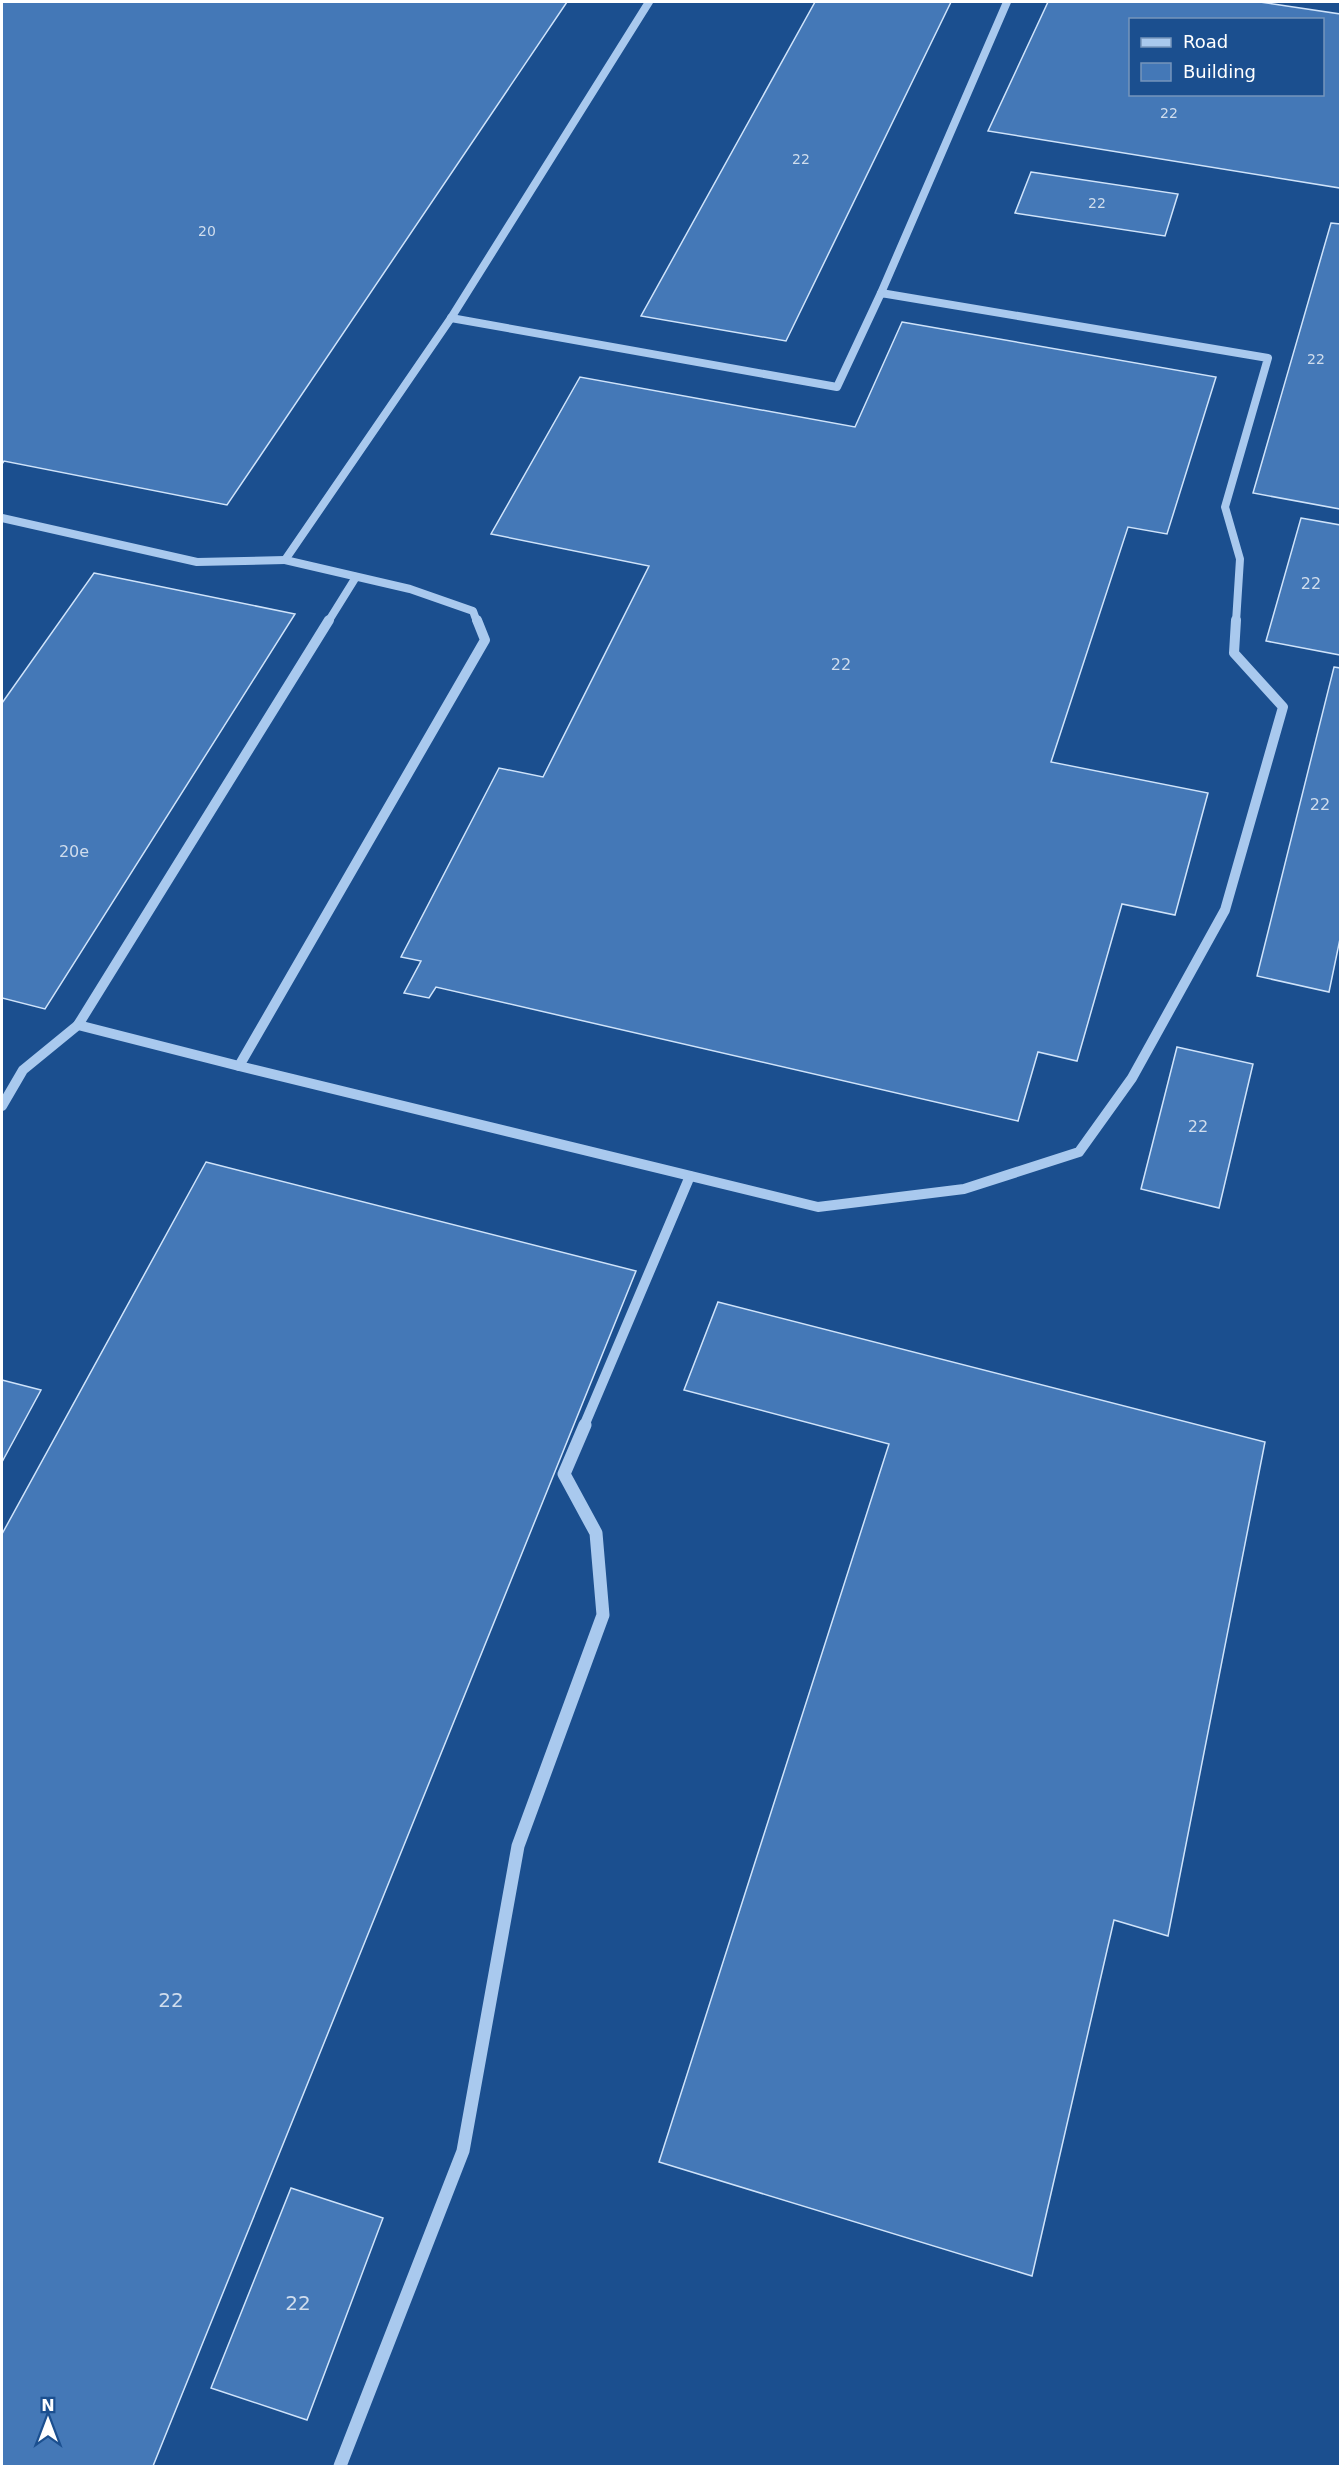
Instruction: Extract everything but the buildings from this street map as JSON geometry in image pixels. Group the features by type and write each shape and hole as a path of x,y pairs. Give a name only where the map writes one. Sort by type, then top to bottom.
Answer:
{"lane":[{"path":"285,560 451,318 649,2"},
{"path":"451,318 837,387 881,293 1006,2"},
{"path":"78,1024 238,1066 818,1208 964,1189 1079,1152 1132,1078 1225,910 1283,707 1234,653 1240,559 1226,507 1268,358 881,293"},
{"path":"2,519 197,562 285,560 410,589 473,611 485,640 238,1066"},
{"path":"2,1106 22,1070 78,1024 356,577"},
{"path":"340,2466 463,2151 518,1846 603,1615 596,1533 564,1474 690,1176"}]}
